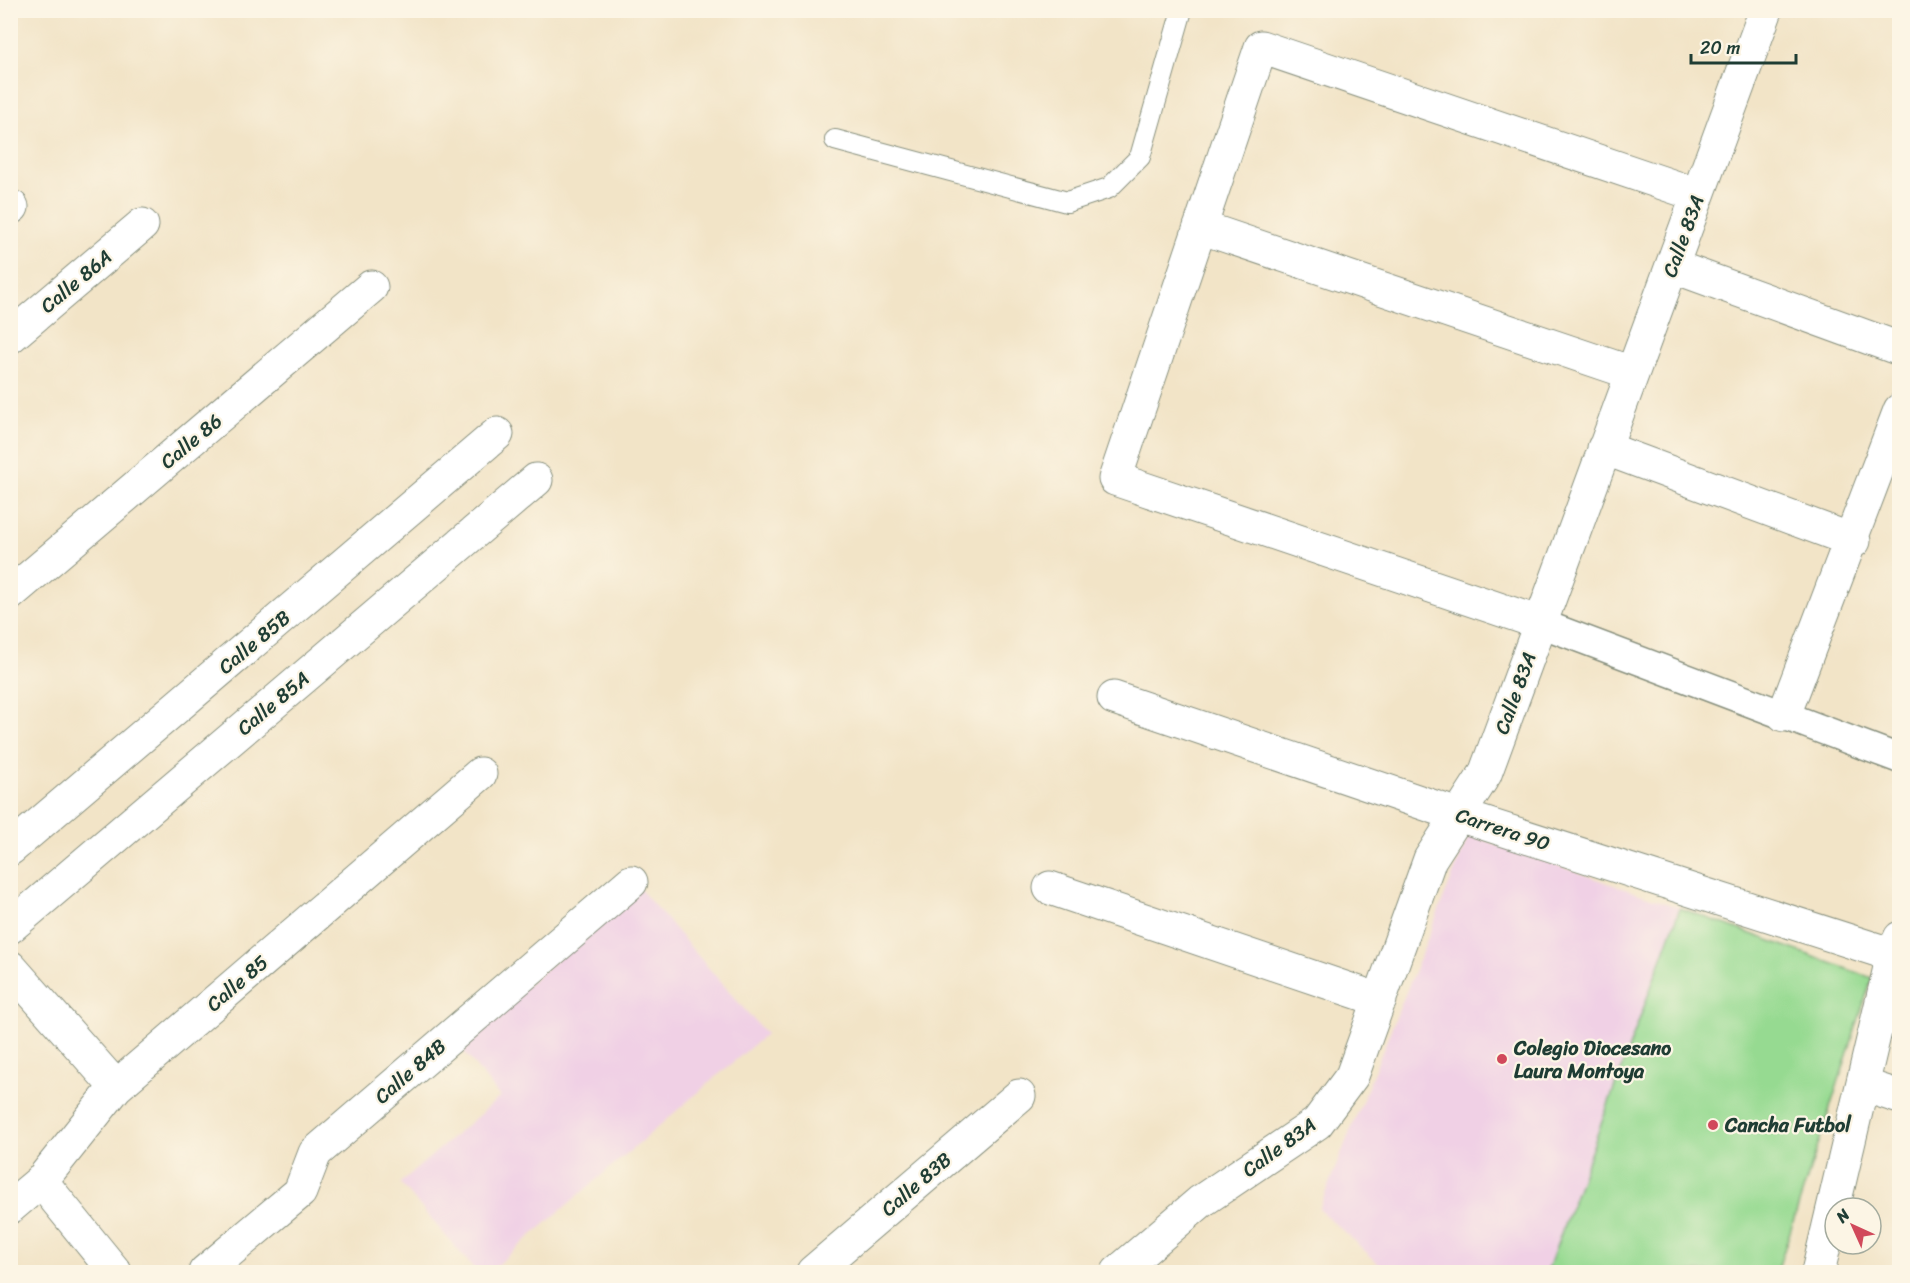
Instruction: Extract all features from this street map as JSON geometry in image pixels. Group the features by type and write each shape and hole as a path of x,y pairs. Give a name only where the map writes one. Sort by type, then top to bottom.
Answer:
{"street":[{"name":"Calle 83A","path":"1118,1272 1200,1203 1317,1123 1353,1076 1430,859 1485,774 1766,10"},
{"path":"1698,195 1261,47 1115,479 1540,623 1899,759"},
{"name":"Calle 86A","path":"10,337 142,225"},
{"path":"1200,227 1632,373"},
{"path":"1672,266 1899,349"},
{"name":"Calle 86","path":"10,594 371,287"},
{"path":"1784,715 1852,540 1899,410"},
{"name":"Calle 85B","path":"10,849 497,434"},
{"path":"1605,448 1852,540"},
{"name":"Calle 85A","path":"10,927 536,480"},
{"name":"Carrera 90","path":"1114,698 1458,815 1896,947"},
{"name":"Calle 85","path":"10,1207 41,1181 116,1087 480,774"},
{"name":"Calle 84B","path":"205,1272 300,1192 315,1153 632,882"},
{"path":"1050,888 1380,1000"},
{"path":"1818,1272 1896,947"},
{"path":"10,967 116,1087"},
{"path":"1863,1085 1899,1097"},
{"name":"Calle 83B","path":"813,1272 1019,1096"},
{"path":"41,1181 115,1272"}],"lane":[{"path":"835,140 1067,202 1109,188 1140,157 1182,10"}],"shaded area":[{"name":"Colegio Diocesano Laura Montoya","path":"1469,835 1680,908 1547,1272 1388,1272 1319,1209"},
{"path":"640,889 766,1034 489,1272 477,1272 400,1183 500,1097 458,1044"}],"green space":[{"name":"Cancha Futbol","path":"1680,908 1872,978 1777,1272 1547,1272"}],"place":[{"name":"Colegio Diocesano Laura Montoya","path":"1502,1059"},
{"name":"Cancha Futbol","path":"1713,1125"}]}
